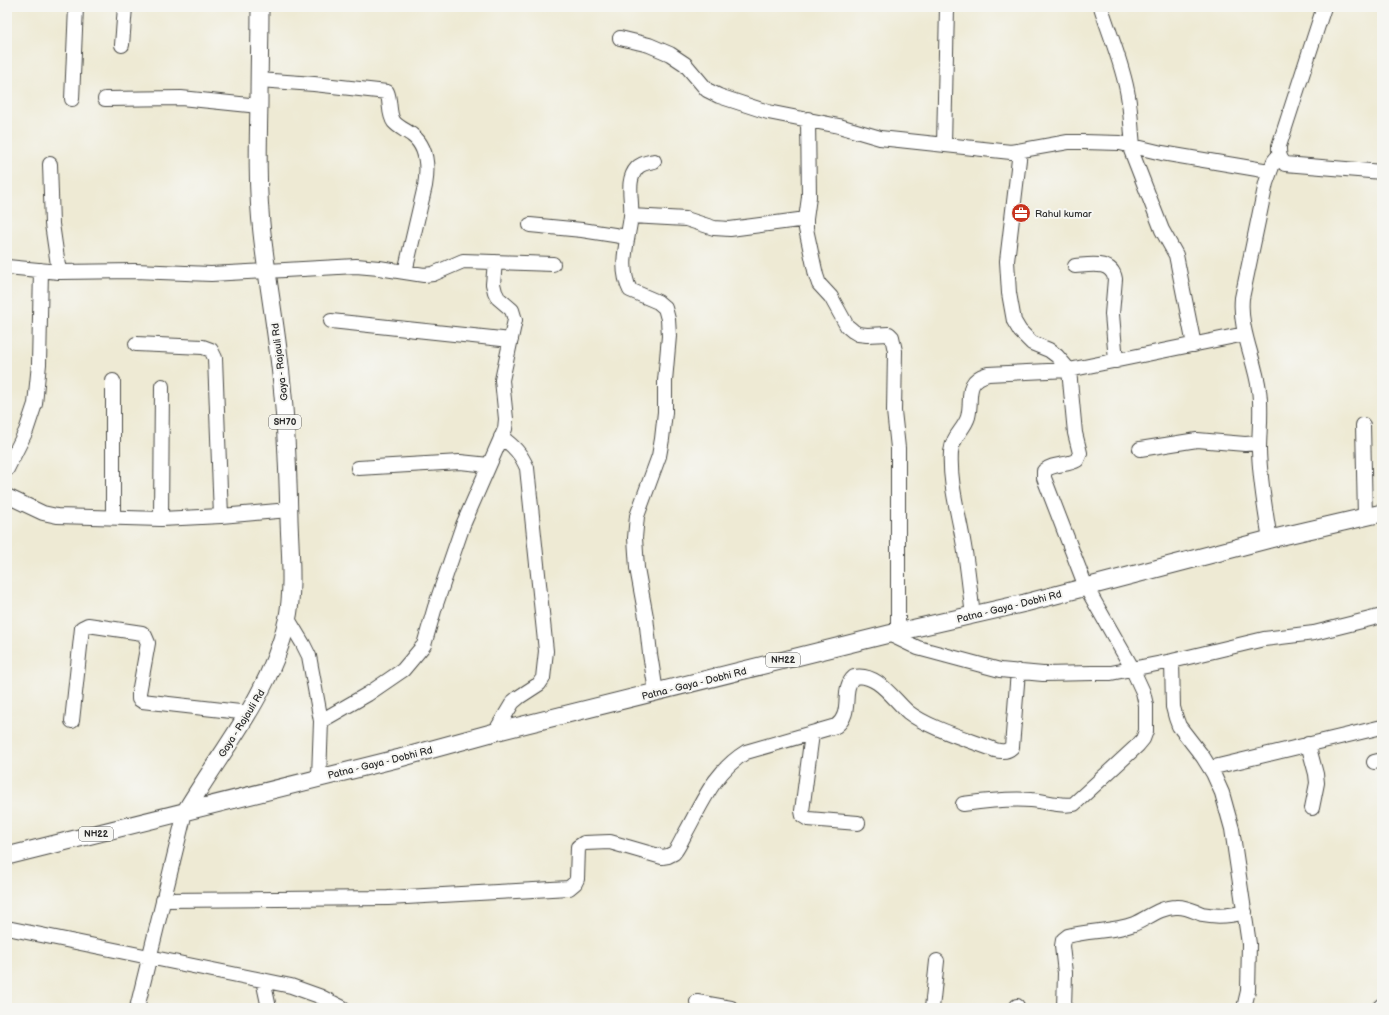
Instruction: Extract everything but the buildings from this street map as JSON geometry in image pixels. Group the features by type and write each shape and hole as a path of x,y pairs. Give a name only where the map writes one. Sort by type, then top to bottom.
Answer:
{"main road":[{"name":"Gaya - Rajauli Rd","path":"185,812 198,789 249,713 261,692 271,671 288,619 291,565 281,367 266,270 257,168 260,7"},
{"name":"Patna - Gaya - Dobhi Rd","path":"7,856 400,758 495,732 894,633 973,616 1270,539 1382,513"}],"street":[{"path":"72,99 76,7"},
{"path":"122,45 125,7"},
{"path":"944,145 947,7"},
{"path":"1101,7 1114,43 1126,85 1130,145 1162,230 1176,255 1194,345"},
{"path":"1324,7 1279,146 1279,155 1285,164 1382,172"},
{"path":"620,38 649,45 670,54 685,64 707,90 719,96 768,112 839,126 880,138 1001,151 1020,151 1068,142 1130,145 1269,171"},
{"path":"259,80 387,92 390,98 394,122 414,137 424,149 426,158 425,186 405,272"},
{"path":"105,99 181,98 259,106"},
{"path":"808,119 809,197 806,219 808,239 819,284 830,297 848,326 858,334 889,334 894,342 894,411 898,448 894,633 910,645 1000,670 1043,674 1093,673 1111,672 1172,661 1264,639 1314,633 1382,616"},
{"path":"963,804 1031,800 1052,804 1074,804 1143,739 1146,731 1146,705 1143,692 1132,668 1086,587 1044,478 1044,471 1048,468 1072,463 1077,460 1080,453 1076,433 1069,370 1057,356 1049,350 1032,343 1020,331 1014,321 1011,310 1007,277 1007,260 1020,151"},
{"path":"1270,539 1262,496 1259,443 1260,392 1242,323 1241,310 1242,298 1269,171 1279,155"},
{"path":"654,161 644,163 637,168 633,176 630,191 631,216 624,268 626,282 630,290 658,302 664,308 669,323 662,439 658,456 637,516 635,538 637,568 646,617 656,692"},
{"path":"50,164 52,224 60,272"},
{"path":"631,216 686,219 714,228 730,229 806,219"},
{"path":"530,224 627,237"},
{"path":"7,267 60,272 134,271 211,274 356,266 424,275 433,274 463,261 553,264"},
{"path":"320,721 368,694 403,670 424,645 435,607 463,525 505,429 506,419 502,380 515,320 510,307 498,298 495,292 493,284 495,262"},
{"path":"1075,266 1103,265 1112,270 1115,274 1116,279 1112,324 1116,361"},
{"path":"7,469 26,431 35,404 39,364 41,270"},
{"path":"331,321 510,340"},
{"path":"973,616 965,546 953,485 952,452 954,440 965,424 968,416 974,381 979,376 988,374 1069,370 1246,334"},
{"path":"136,344 203,347 211,350 215,358 221,516"},
{"path":"113,382 113,518"},
{"path":"161,519 162,386"},
{"path":"1363,425 1365,517"},
{"path":"495,732 513,702 539,684 543,678 546,651 527,468 519,452 514,446 501,437"},
{"path":"1140,449 1197,440 1245,444 1259,443"},
{"path":"358,468 460,462 489,465"},
{"path":"7,496 43,513 57,516 161,519 221,516 289,510"},
{"path":"288,619 304,644 309,656 320,721 319,777"},
{"path":"72,720 82,628 88,625 142,633 145,636 148,643 139,693 139,698 142,701 249,713"},
{"path":"1172,661 1173,707 1176,718 1179,726 1210,768 1222,793 1232,829 1249,944 1248,991 1244,1008"},
{"path":"163,900 388,898 569,888 577,879 578,850 580,844 605,841 616,843 654,856 668,856 674,853 719,774 735,759 746,752 829,729 840,723 846,712 849,682 854,677 863,677 879,684 907,711 926,723 995,750 1002,752 1008,750 1012,746 1018,671"},
{"path":"1210,768 1382,727"},
{"path":"812,734 802,811 803,816 808,819 858,823"},
{"path":"1308,744 1316,774 1317,784 1312,808"},
{"path":"137,1008 185,812"},
{"path":"1064,1008 1065,973 1062,946 1063,940 1068,936 1134,924 1154,913 1177,907 1184,907 1202,914 1222,916 1245,912"},
{"path":"7,928 291,986 319,996 344,1008"},
{"path":"932,1008 937,961"},
{"path":"263,980 269,1008"},
{"path":"697,1002 731,1008"},
{"path":"1379,1008 1382,1005"}],"place":[{"name":"Rahul kumar","path":"1021,213"}]}
